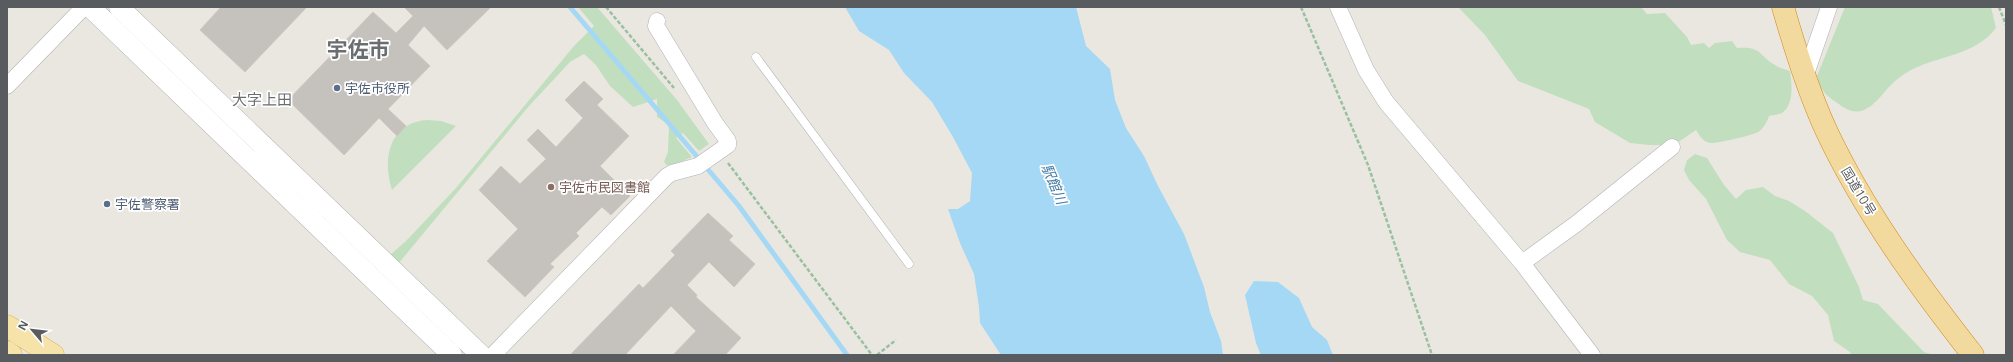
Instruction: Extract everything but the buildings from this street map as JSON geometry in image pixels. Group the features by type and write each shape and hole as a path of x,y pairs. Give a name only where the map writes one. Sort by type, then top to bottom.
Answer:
{"highway":[{"name":"国道10号","path":"1783,7 1805,77 1826,130 1858,190 1918,281 1974,355"}],"main road":[{"path":"7,326 53,355"},
{"path":"7,352 11,355"}],"street":[{"path":"7,86 84,7"},
{"path":"90,7 452,355"},
{"path":"119,7 481,355"},
{"path":"1338,7 1366,70 1386,102 1522,263 1592,355"},
{"path":"1805,77 1829,7"},
{"path":"493,355 666,176 698,166 728,145 728,141 715,123 656,26 657,21"},
{"path":"1522,263 1576,224 1672,147"}],"lane":[{"path":"756,57 910,264"}],"path":[{"path":"606,7 676,91"},
{"path":"1301,7 1368,166 1432,355"},
{"path":"1999,7 2006,25"},
{"path":"720,151 872,355"},
{"path":"878,355 896,340"}],"green space":[{"path":"578,7 597,7 677,100 709,144 699,151 683,133 676,138 692,157 669,167 664,162 668,152 669,125 657,117 657,99 633,107 610,86 596,65 584,54 570,62 529,106 398,264 390,255 406,241 456,188 574,46 594,26"},
{"path":"1458,7 1641,7 1647,14 1665,13 1687,37 1691,45 1704,43 1709,48 1715,43 1732,41 1737,48 1751,48 1756,50 1780,68 1790,71 1792,88 1789,105 1782,113 1769,116 1765,125 1758,132 1742,137 1710,143 1703,140 1696,130 1674,145 1630,143 1595,122 1589,109 1518,81 1485,35"},
{"path":"1845,7 1991,7 1996,28 1979,44 1969,49 1911,70 1895,81 1870,107 1864,110 1852,111 1848,110 1826,94 1821,88 1817,76"},
{"path":"427,120 441,121 456,126 392,190 388,166 392,144 397,135 404,128 414,123"},
{"path":"1695,154 1707,158 1724,185 1736,199 1746,190 1763,187 1775,196 1789,201 1805,211 1833,233 1859,287 1863,300 1878,304 1924,352 1934,355 1851,355 1850,352 1834,341 1828,315 1812,296 1789,284 1770,260 1740,252 1727,240 1706,199 1689,180 1684,170 1687,160"}],"water":[{"name":"駅館川","path":"845,7 1076,7 1086,46 1110,69 1115,100 1126,128 1144,156 1158,186 1184,234 1204,287 1210,312 1221,341 1223,355 1001,355 980,323 974,274 960,243 948,209 958,209 970,201 972,173 932,102 904,73 889,50 859,31"},
{"path":"1254,281 1278,282 1299,298 1312,327 1327,340 1333,355 1261,355 1256,343 1245,295"}],"waterway":[{"path":"570,7 739,206 847,355"}],"place":[{"name":"宇佐市役所","path":"337,88"},
{"name":"宇佐市民図書館","path":"551,187"},
{"name":"宇佐警察署","path":"107,204"}],"district":[{"name":"宇佐市","path":"358,50"},
{"name":"大字上田","path":"262,100"}]}
